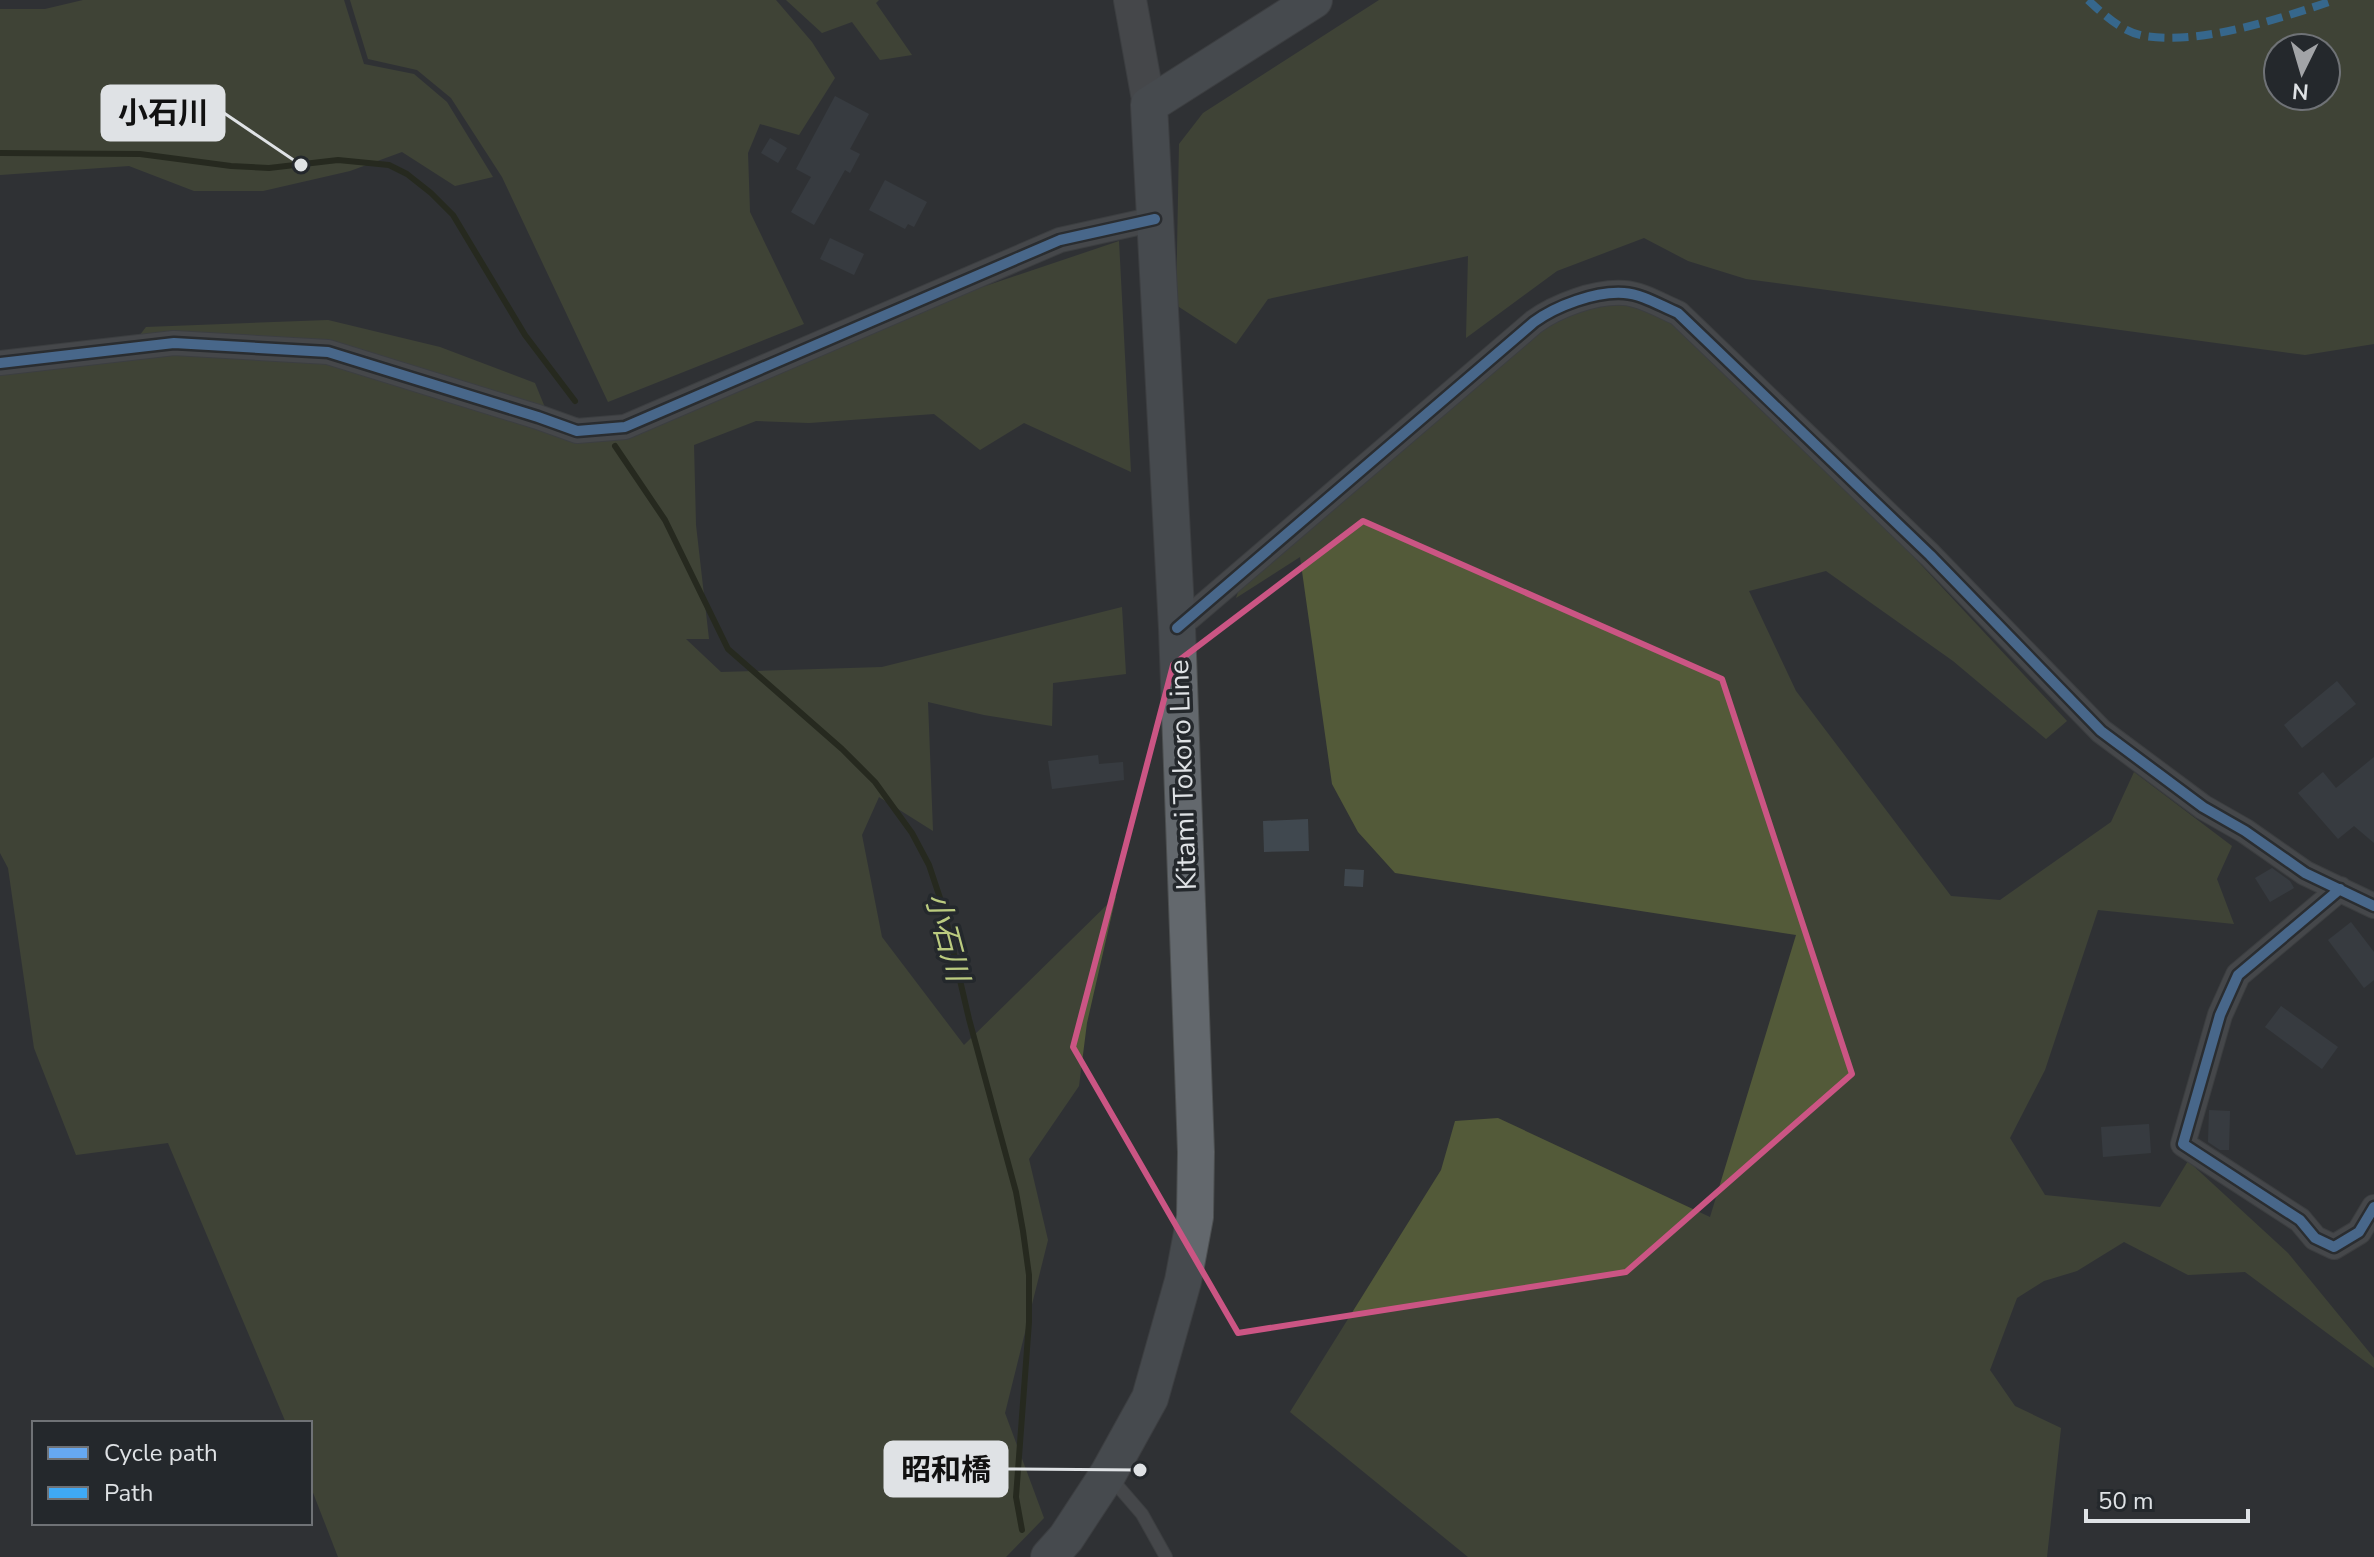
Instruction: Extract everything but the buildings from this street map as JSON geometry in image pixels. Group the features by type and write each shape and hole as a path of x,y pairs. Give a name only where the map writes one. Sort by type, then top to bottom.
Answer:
{"main road":[{"path":"1149,105 1314,0"},
{"name":"Kitami Tokoro Line","path":"1049,1557 1066,1538 1108,1474 1150,1398 1183,1281 1195,1217 1196,1152 1177,628 1149,105"}],"street":[{"path":"1130,0 1149,105"},
{"path":"0,363 174,343 328,352 577,431 625,427 1060,240 1155,219"},
{"path":"1177,628 1552,308 1623,293 1678,313 1930,555 2101,731 2203,807 2245,831 2305,873 2374,906"},
{"path":"2340,889 2238,975 2220,1015 2183,1144 2300,1220 2315,1238 2334,1247 2359,1232 2374,1207"}],"lane":[{"path":"1108,1474 1142,1514 1166,1557"}],"highlighted area":[{"path":"1363,521 1722,679 1852,1074 1626,1272 1238,1333 1073,1047 1173,665"}],"green space":[{"path":"83,0 344,0 364,64 414,74 447,102 493,177 455,186 402,152 350,171 263,191 194,191 129,166 0,175 0,9 45,9"},
{"path":"350,0 776,0 812,42 835,78 799,135 760,124 748,153 750,212 804,324 608,402 502,177 451,98 417,70 368,59"},
{"path":"786,0 879,0 876,3 912,55 880,60 852,22 822,33"},
{"path":"1379,0 2374,0 2374,344 2305,355 1746,279 1688,261 1644,238 1557,271 1466,338 1468,256 1268,299 1236,344 1176,305 1179,144 1203,113"},
{"path":"1119,241 1131,472 1024,423 980,450 934,414 809,423 756,421 694,445 696,525 709,639 686,639 721,672 882,667 1122,607 1126,674 1053,683 1052,726 928,702 933,831 879,797 862,835 882,937 964,1045 1116,896 1087,1023 1079,1086 1029,1159 1048,1240 1005,1413 1044,1518 1006,1557 338,1557 312,1490 312,1421 285,1421 168,1143 76,1155 34,1048 8,868 0,853 0,372 123,357 146,327 328,320 440,347 535,383 555,432 620,440 882,321"},
{"path":"1618,298 1667,318 1855,494 2067,721 2046,739 1953,661 1826,571 1749,591 1796,691 1951,896 2000,900 2111,822 2134,772 2232,846 2217,879 2234,924 2098,910 2045,1070 2010,1138 2045,1195 2160,1207 2188,1161 2288,1253 2374,1358 2374,1368 2245,1272 2188,1275 2124,1242 2077,1271 2044,1281 2017,1298 1990,1370 2015,1406 2061,1428 2047,1557 1468,1557 1290,1412 1441,1170 1455,1121 1498,1118 1710,1217 1796,935 1395,873 1358,832 1332,784 1300,557 1236,598 1243,577 1563,309"}],"waterway":[{"name":"小石川","path":"0,153 140,154 269,168 338,160 389,165 407,174 453,215 525,335 575,401"},
{"name":"小石川","path":"615,446 665,520 728,649 875,782 912,833 929,865 943,907 969,1019 1016,1192 1023,1231 1029,1275 1029,1322 1016,1497 1022,1530"}],"marked path":[{"path":"2088,0 2129,31 2167,38 2241,28 2335,0"}],"cycle path":[{"path":"0,363 174,343 328,352 577,431 625,427 1060,240 1155,219"},
{"path":"1177,628 1534,322 1553,310 1589,297 1631,294 1678,313 1930,555 2101,731 2203,807 2245,831 2305,873 2374,906"},
{"path":"2340,889 2238,975 2220,1015 2183,1144 2300,1220 2315,1238 2334,1247 2359,1232 2374,1207"}],"place":[{"name":"小石川","path":"301,165"},
{"name":"昭和橋","path":"1140,1470"}]}
